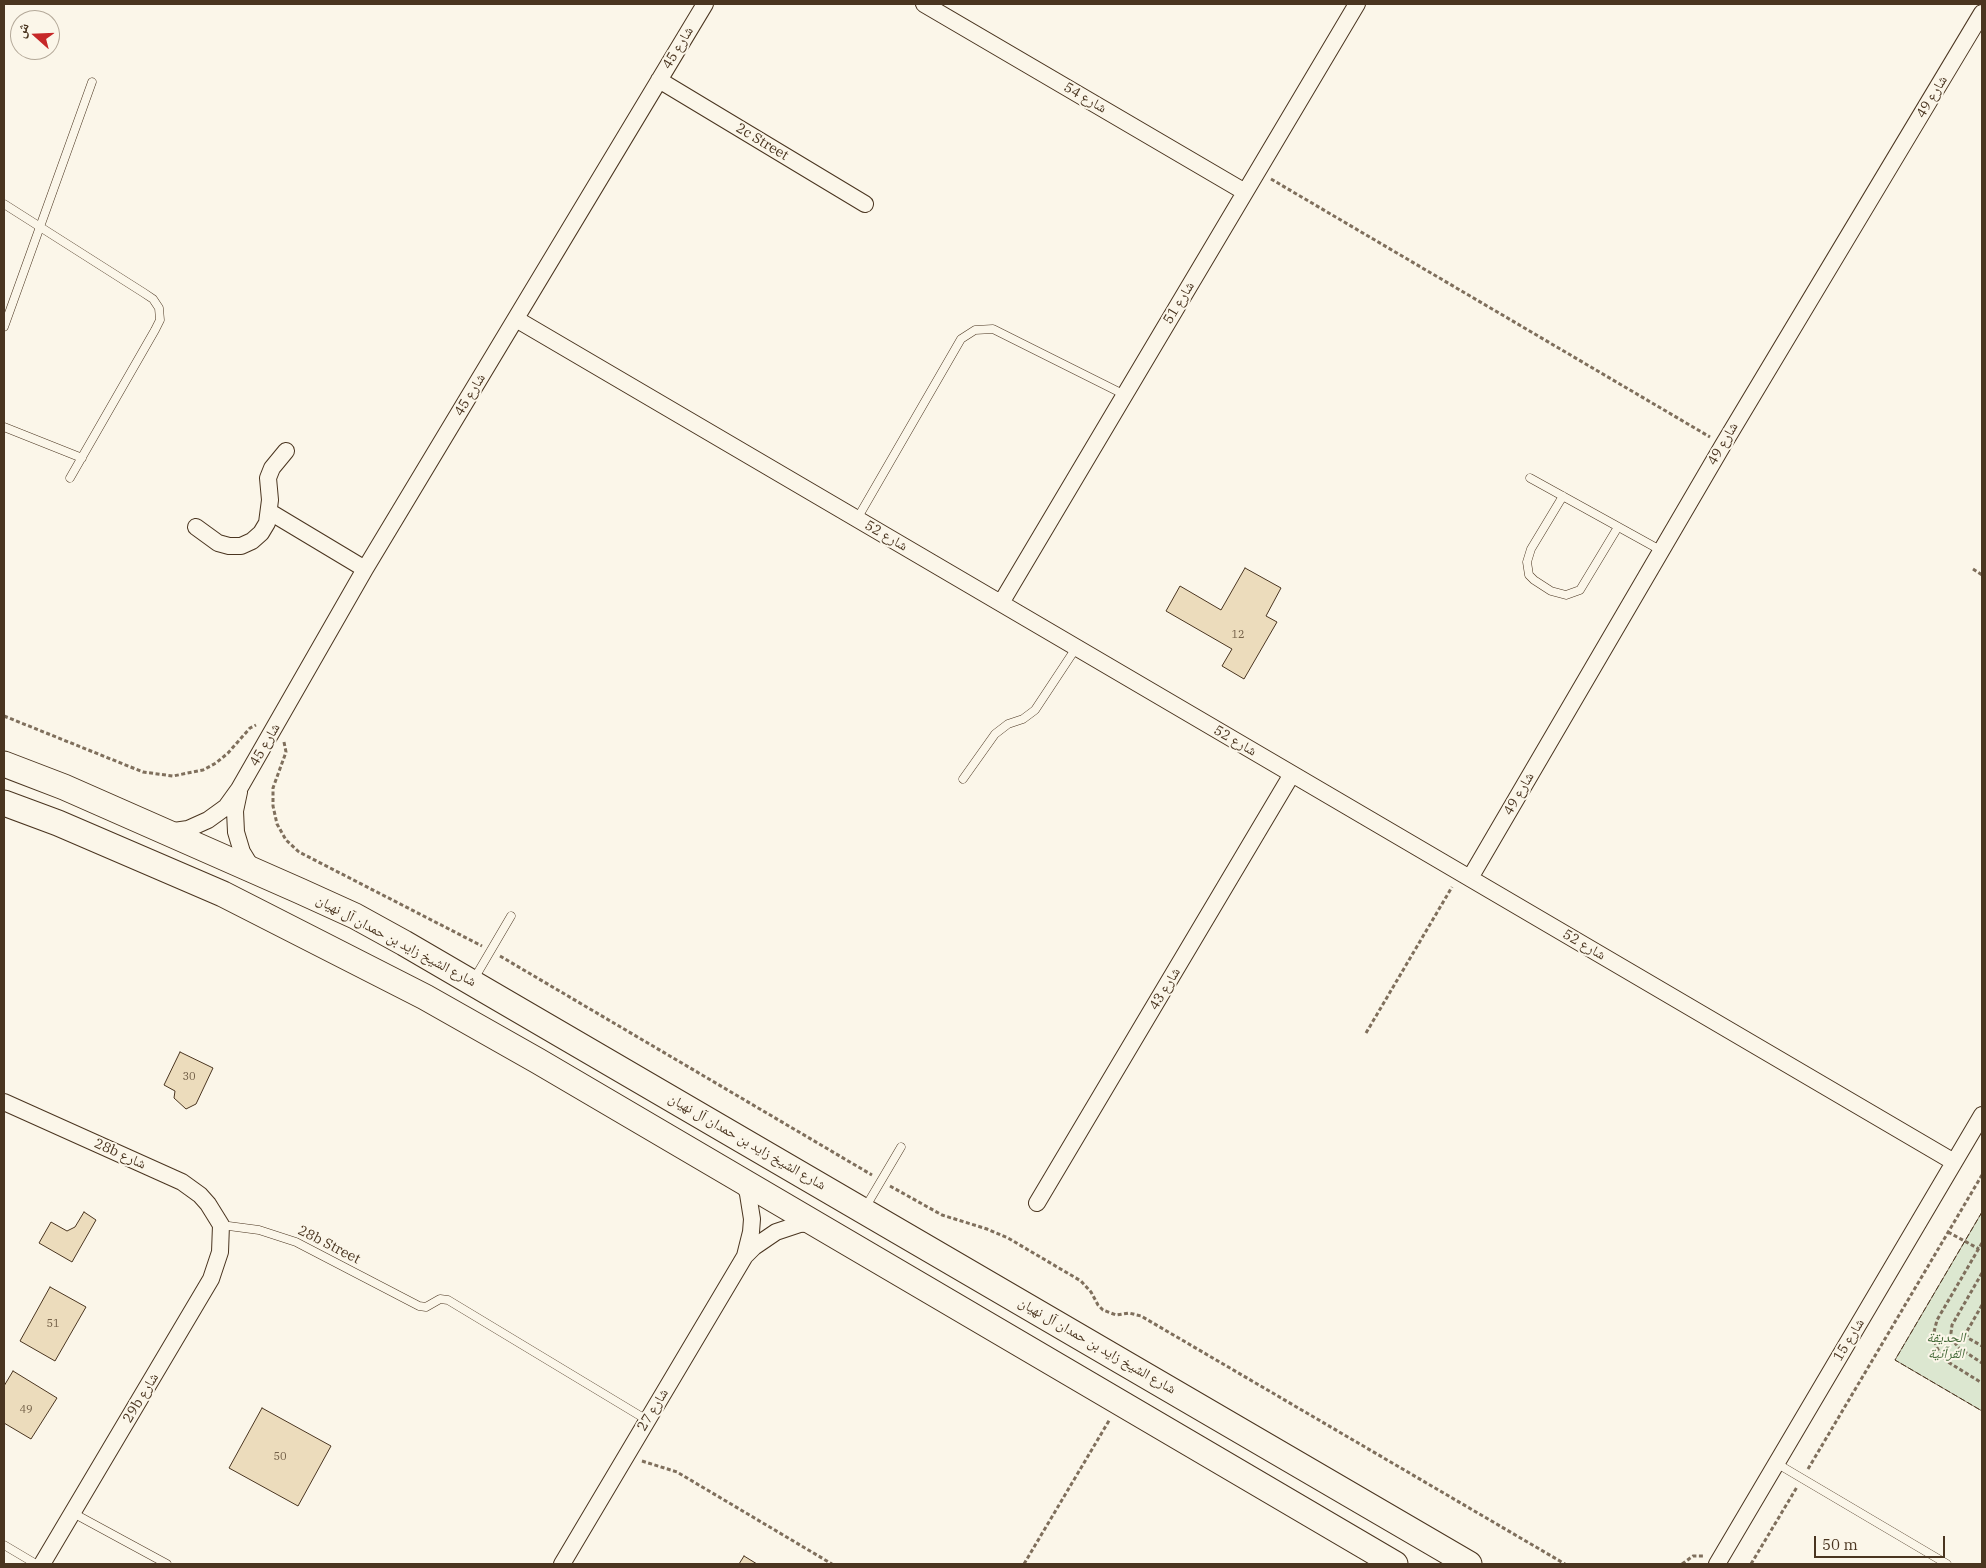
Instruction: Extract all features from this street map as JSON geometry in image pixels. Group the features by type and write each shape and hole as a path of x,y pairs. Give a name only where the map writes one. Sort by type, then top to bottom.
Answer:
{"main road":[{"name":"شارع الشيخ زايد بن حمدان آل نهيان","path":"4,764 64,787 355,916 864,1210 1469,1564"},
{"path":"4,803 58,823 223,894 372,969 522,1052 1395,1564"},
{"path":"223,894 274,908 337,934 348,932 352,928 355,916"},
{"path":"372,969 378,958 391,955 397,956 466,992 510,1005"}],"street":[{"name":"شارع 45","path":"166,832 188,829 208,820 226,807 239,789 365,569 705,4"},
{"name":"شارع 54","path":"924,4 1245,192"},
{"name":"شارع 51","path":"1001,603 1357,4"},
{"path":"1971,4 1982,12"},
{"name":"شارع 49","path":"1465,876 1662,551 1723,445 1982,12"},
{"name":"2c Street","path":"659,80 865,204"},
{"name":"شارع 52","path":"516,319 1954,1162"},
{"path":"196,527 218,543 229,546 241,546 261,534 270,512 268,478 286,451"},
{"path":"270,512 365,569"},
{"name":"شارع 43","path":"1038,1203 1292,774"},
{"name":"شارع 45","path":"239,789 235,811 236,832 242,852 253,870"},
{"name":"28b شارع","path":"4,1102 182,1182 204,1200 221,1226"},
{"name":"شارع 15","path":"1716,1564 1982,1115"},
{"name":"شارع 27","path":"744,1182 752,1219 745,1256"},
{"name":"شارع 27","path":"562,1564 745,1256 754,1247 776,1232 800,1224 813,1223"},
{"name":"29b شارع","path":"42,1564 211,1279 220,1252 221,1226"}],"lane":[{"path":"4,327 92,82"},
{"path":"4,204 153,299 159,308 160,320 156,330 70,478"},
{"path":"857,519 961,339 975,330 993,329 1125,395"},
{"path":"4,427 82,458"},
{"path":"1530,478 1662,551"},
{"path":"1563,496 1531,549 1527,562 1530,575 1534,580 1551,590 1566,595 1580,590 1618,527"},
{"path":"963,779 995,734 1008,724 1023,719 1036,710 1076,648"},
{"path":"472,982 511,916"},
{"path":"864,1210 901,1147"},
{"name":"28b Street","path":"221,1226 260,1230 296,1242 419,1306 426,1307 440,1299 448,1300 647,1420"},
{"path":"1776,1463 1947,1564"},
{"path":"73,1512 167,1564"},
{"path":"4,1545 36,1564"}],"path":[{"path":"1258,171 1723,445"},
{"path":"1973,569 1982,574"},
{"path":"4,716 143,772 158,776 188,774 209,766 228,753 245,732 255,725 273,732 283,739 286,746 286,752 273,788 273,806 277,824 286,840 299,852 490,950 942,1215 982,1227 1008,1238 1081,1281 1092,1292 1098,1305 1103,1310 1116,1314 1129,1313 1141,1316 1565,1564"},
{"path":"1366,1033 1465,876"},
{"path":"1752,1564 1982,1175"},
{"path":"1948,1232 1979,1249"},
{"path":"1982,1243 1937,1320 1934,1332 1938,1348 1948,1362 1982,1383"},
{"path":"1982,1273 1952,1324 1951,1333 1954,1342 1959,1348 1982,1363"},
{"path":"1982,1305 1966,1334 1968,1338 1982,1346"},
{"path":"1024,1564 1120,1403"},
{"path":"624,1459 651,1462 677,1472 832,1564"}],"green space":[{"name":"الحديقة القرآنية","path":"1982,1212 1982,1411 1895,1360"}],"building":[{"path":"1245,568 1281,588 1266,616 1277,622 1244,679 1222,666 1232,649 1166,611 1180,586 1221,610"},
{"path":"180,1052 213,1068 196,1104 186,1109 174,1098 175,1091 164,1085"},
{"path":"84,1212 96,1220 72,1262 39,1243 51,1222 67,1231 75,1227"},
{"path":"50,1287 86,1307 55,1361 20,1341"},
{"path":"13,1371 57,1398 31,1439 4,1423 4,1386"},
{"path":"262,1408 331,1446 298,1506 229,1468"},
{"path":"744,1556 757,1564 739,1564"}],"fence":[{"path":"1982,1212 1895,1360 1982,1411"}]}
